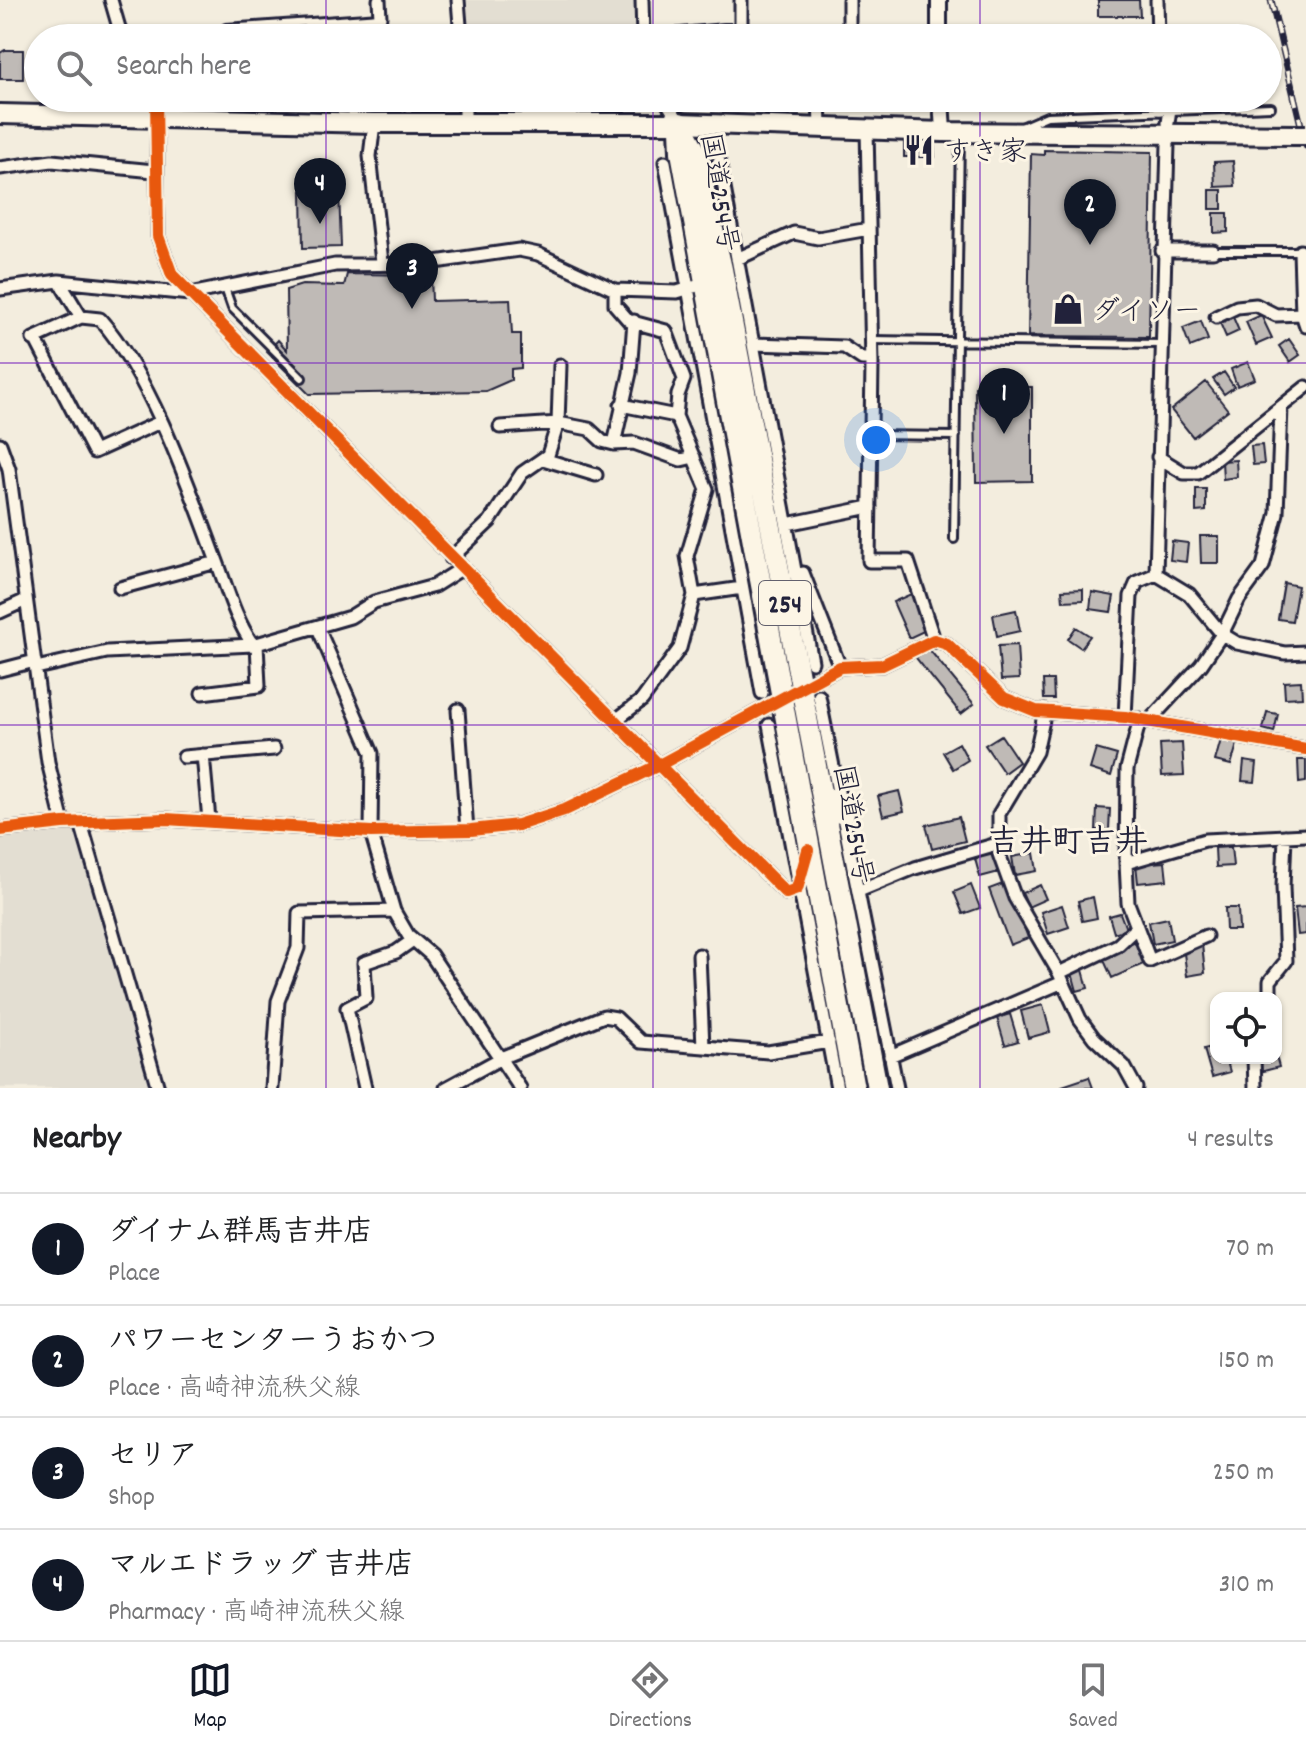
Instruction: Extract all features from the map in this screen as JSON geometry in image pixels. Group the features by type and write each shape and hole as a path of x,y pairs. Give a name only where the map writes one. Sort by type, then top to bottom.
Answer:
{"highway":[{"name":"国道254号","path":"680,123 695,150 718,250 775,554 810,691 821,793 877,1088"},
{"name":"国道254号","path":"680,123 699,287 766,617 772,695 808,850 854,1088"},
{"path":"821,793 844,815"}],"main road":[{"path":"0,114 374,123 680,123 951,132 1302,135"}],"street":[{"path":"111,0 118,24"},
{"path":"379,0 380,17"},
{"path":"458,0 460,24"},
{"path":"642,0 643,24"},
{"path":"741,0 741,24"},
{"path":"849,0 849,24"},
{"path":"939,0 939,24"},
{"path":"1157,0 1158,24"},
{"path":"157,112 154,171 158,236 172,275 786,893 797,889"},
{"path":"465,112 465,124"},
{"path":"673,112 680,123"},
{"path":"820,112 820,126"},
{"path":"945,112 951,132"},
{"path":"1165,112 1168,123"},
{"path":"374,123 370,156 382,262"},
{"path":"867,129 871,340 869,561 908,561 934,640"},
{"path":"1156,574 1162,251 1168,144"},
{"path":"0,168 52,161 154,171"},
{"path":"719,161 812,662"},
{"path":"665,162 699,287 742,585 772,695"},
{"path":"737,259 794,233 818,238 869,229"},
{"path":"0,289 59,281 190,294 335,265 458,261 519,250 538,254 615,290 699,287"},
{"path":"718,250 741,276"},
{"path":"1162,251 1213,251"},
{"path":"1303,251 1302,314 1306,326"},
{"path":"59,281 81,317"},
{"path":"615,290 615,305 629,321 666,331 684,379 676,416 707,489 687,556 694,595 680,648 642,700 616,720"},
{"path":"1216,317 1237,307 1256,305 1276,315 1302,314"},
{"path":"160,422 94,452 34,339 81,317 100,319 112,332 152,400 240,625 255,644 259,686 202,693"},
{"path":"614,444 630,373 634,321"},
{"path":"754,344 844,347 862,359 871,359"},
{"path":"451,558 490,521 522,473 548,455 558,423 560,365"},
{"path":"1158,457 1184,473 1198,473 1260,427 1306,387"},
{"path":"621,405 676,416"},
{"path":"1206,936 1150,961 1128,903 1127,769 1144,720 1201,665 1222,634 1239,599 1263,566 1277,513 1281,407"},
{"path":"500,427 558,423 589,429 602,441 614,444 634,443 681,460 694,457"},
{"path":"0,444 9,469 24,601 36,664 48,762 63,823"},
{"path":"543,459 596,475"},
{"path":"786,522 870,507"},
{"path":"775,554 786,522"},
{"path":"120,588 217,562"},
{"path":"0,670 107,652 255,644 350,617 374,602 434,586 461,569"},
{"path":"795,575 803,573 840,667"},
{"path":"1156,574 1189,594 1222,634 1237,643 1285,653 1306,652"},
{"path":"1125,717 1131,596 1137,582 1156,574"},
{"path":"694,595 742,585"},
{"path":"742,585 766,617"},
{"path":"0,612 24,601"},
{"path":"318,628 372,753 371,832 394,911 413,940 431,955 503,1057 520,1088"},
{"path":"0,830 63,823 209,820 371,832 467,830 544,818 661,764 772,695 810,691 840,667 882,665 934,640 947,644 1004,698 1045,711 1125,717 1306,749"},
{"path":"810,691 844,815 897,1088"},
{"path":"458,710 467,830"},
{"path":"1045,711 1036,752 1003,803 997,823 997,844 1015,898 1061,977 1080,1019 1124,1066 1136,1088"},
{"path":"769,725 797,889 837,1088"},
{"path":"184,757 274,749"},
{"path":"203,755 209,820"},
{"path":"81,823 158,1088"},
{"path":"1126,863 1205,840 1306,835"},
{"path":"1270,992 1270,981 1286,961 1285,836"},
{"path":"859,891 915,868 997,844"},
{"path":"797,889 808,850"},
{"path":"272,1088 278,1001 298,948 299,913 394,911"},
{"path":"890,1056 1061,977 1118,945 1136,928"},
{"path":"365,1088 347,1008 366,998 364,963 396,952 413,940"},
{"path":"699,955 703,1047"},
{"path":"446,1088 503,1057 604,1016 616,1018 641,1042 768,1052 829,1042"},
{"path":"1254,1064 1255,1088"}],"lane":[{"path":"282,24 380,17 383,24"},
{"path":"1013,132 1028,121 1047,116 1089,112"},
{"path":"951,132 957,341 954,539"},
{"path":"1213,251 1303,251"},
{"path":"225,288 232,308 302,378"},
{"path":"871,340 1161,344"},
{"path":"871,435 956,436"}],"shaded area":[{"path":"467,0 635,0 636,24 468,24"},
{"path":"79,829 149,1088 0,1088 0,835"}],"building":[{"path":"1098,0 1139,0 1140,16 1098,16"},
{"path":"23,50 23,79 0,79 0,53"},
{"name":"すき家","path":"904,142 934,142 935,157 904,157"},
{"path":"1044,150 1152,152 1149,337 1028,336 1031,154 1044,155"},
{"path":"1233,161 1235,186 1215,187 1214,162"},
{"path":"339,190 341,247 303,248 302,191"},
{"path":"1210,190 1222,190 1222,209 1210,209"},
{"path":"1214,213 1228,213 1228,232 1214,233"},
{"path":"347,274 431,275 432,301 510,299 512,334 521,334 521,368 511,369 511,380 486,391 309,394 267,352 278,340 287,350 286,290 302,285 344,286"},
{"path":"1261,315 1272,338 1256,345 1246,322"},
{"path":"1233,317 1239,331 1226,337 1220,323"},
{"path":"1201,321 1208,340 1190,347 1183,328"},
{"path":"1289,339 1300,355 1290,362 1279,346"},
{"path":"1248,362 1255,379 1237,386 1231,369"},
{"path":"1224,372 1234,387 1224,394 1213,379"},
{"path":"1206,382 1228,410 1193,437 1171,410"},
{"path":"975,387 1032,387 1032,481 976,482"},
{"path":"1262,445 1264,464 1253,465 1251,446"},
{"path":"1236,460 1237,477 1223,479 1222,461"},
{"path":"1196,489 1206,489 1206,511 1196,512"},
{"path":"1200,536 1219,536 1219,563 1201,563"},
{"path":"1172,541 1188,543 1186,562 1170,560"},
{"path":"1284,583 1298,586 1292,621 1278,619"},
{"path":"1083,589 1083,600 1063,601 1062,590"},
{"path":"1092,592 1114,596 1111,612 1090,609"},
{"path":"911,594 928,629 909,638 893,602"},
{"path":"1016,610 1020,631 997,636 993,615"},
{"path":"1076,627 1090,636 1081,648 1068,639"},
{"path":"1017,645 1019,679 1001,680 998,646"},
{"path":"928,648 974,704 961,714 916,658"},
{"path":"1043,680 1053,680 1054,699 1044,699"},
{"path":"1301,681 1302,697 1285,698 1284,682"},
{"path":"1267,712 1278,714 1274,732 1263,729"},
{"path":"1001,735 1019,762 1004,773 985,745"},
{"path":"1222,736 1238,741 1231,765 1215,761"},
{"path":"959,743 968,760 953,769 943,752"},
{"path":"1182,743 1184,775 1162,776 1160,744"},
{"path":"1096,749 1117,755 1111,776 1090,769"},
{"path":"1298,760 1306,760 1306,782 1299,783"},
{"path":"1244,761 1257,763 1255,782 1242,781"},
{"path":"899,791 904,811 883,816 878,796"},
{"path":"1097,808 1110,809 1109,830 1096,830"},
{"path":"959,817 965,841 932,849 926,825"},
{"path":"1231,847 1233,866 1216,867 1215,848"},
{"path":"1034,853 1037,871 1015,875 1012,857"},
{"path":"994,854 999,872 980,877 975,859"},
{"path":"1165,862 1167,880 1138,883 1136,864"},
{"path":"1008,882 1028,938 1010,945 989,889"},
{"path":"971,885 980,908 963,914 954,892"},
{"path":"1040,885 1046,899 1028,907 1022,893"},
{"path":"1093,897 1097,918 1082,921 1078,901"},
{"path":"1062,905 1069,927 1048,934 1041,912"},
{"path":"1306,907 1306,934 1298,935 1295,908"},
{"path":"1225,908 1238,908 1239,930 1226,930"},
{"path":"1120,913 1126,929 1114,933 1109,916"},
{"path":"1168,918 1172,940 1153,944 1149,922"},
{"path":"1140,939 1150,961 1112,978 1102,956"},
{"path":"1202,944 1205,973 1187,976 1183,946"},
{"path":"1083,970 1088,988 1077,991 1072,973"},
{"path":"1043,1005 1050,1032 1028,1038 1021,1011"},
{"path":"1010,1014 1018,1041 1005,1045 997,1018"},
{"path":"1210,1048 1210,1064 1228,1064 1230,1072 1212,1077 1204,1049"},
{"path":"1258,1064 1278,1064 1279,1067 1260,1072"},
{"path":"1089,1077 1093,1088 1062,1086"}],"railway":[{"path":"1271,0 1277,24"},
{"path":"1282,46 1306,146"}],"cycle path":[{"path":"156,112 158,236 172,275 786,893 797,889 808,850"},
{"path":"0,830 63,823 166,819 371,832 471,830 518,825 567,809 661,764 840,667 882,665 934,640 947,644 1004,698 1036,711 1125,717 1306,749"}],"place":[{"name":"すき家","path":"919,150"},
{"name":"マルエドラッグ 吉井店","path":"320,224"},
{"name":"パワーセンターうおかつ","path":"1090,245"},
{"name":"セリア","path":"412,309"},
{"name":"ダイソー","path":"1068,309"},
{"name":"ダイナム群馬吉井店","path":"1004,434"}],"district":[{"name":"吉井町吉井","path":"1068,840"}]}
